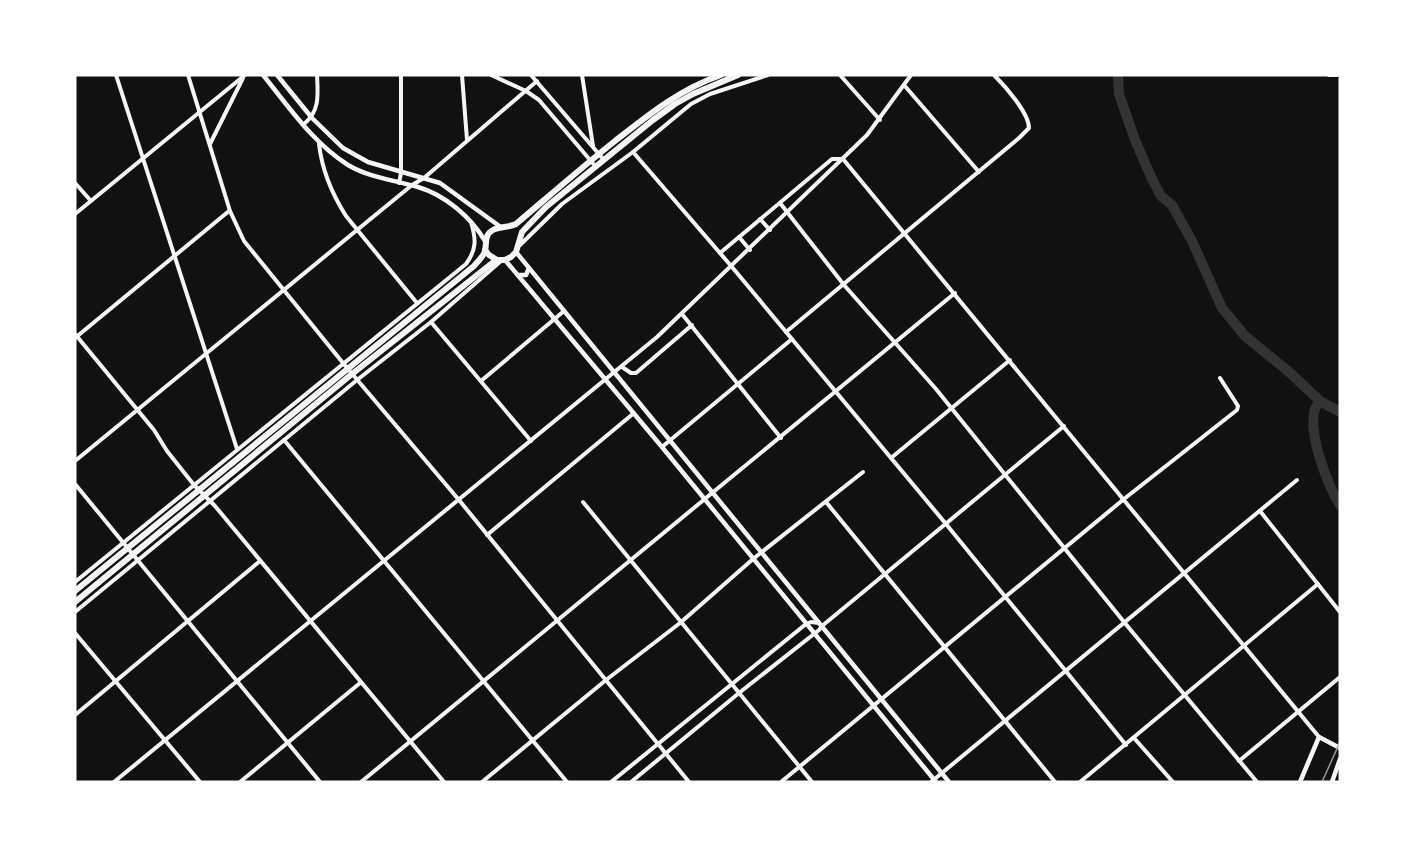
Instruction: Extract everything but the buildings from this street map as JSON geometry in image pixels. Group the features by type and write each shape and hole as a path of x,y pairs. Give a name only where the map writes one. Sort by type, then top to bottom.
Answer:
{"highway":[{"path":"75,602 135,558 176,520 208,499 350,371 474,267 485,249 485,242 490,232 516,224 591,160 666,102 720,75"},
{"path":"75,591 171,513 196,488 517,247 522,232 546,207 653,120 693,94 738,75"},
{"path":"504,228 514,235 517,247"},
{"path":"485,249 489,255 501,260"}],"street":[{"path":"116,75 237,449"},
{"path":"188,75 230,211 244,241 689,782"},
{"path":"75,214 245,75"},
{"path":"209,144 245,75"},
{"path":"263,75 319,144 351,167 377,177 427,190 444,200 471,222 485,242"},
{"path":"277,75 312,118 343,148 368,162 440,183 504,228"},
{"path":"304,124 312,118 317,106 317,75"},
{"path":"399,183 401,173 401,75"},
{"path":"462,75 467,141"},
{"path":"491,75 526,91 539,100 596,167"},
{"path":"531,75 604,160"},
{"path":"582,75 593,147"},
{"path":"768,75 710,94 691,104 633,152 562,204 517,247 529,268 950,782"},
{"path":"840,75 880,120"},
{"path":"114,782 615,374 732,267 843,159 880,120 911,75"},
{"path":"786,332 1029,128 1024,114 994,75"},
{"path":"1329,75 1337,75"},
{"path":"75,461 412,185 424,178 537,81"},
{"path":"904,85 979,172"},
{"path":"693,94 710,94"},
{"path":"319,144 321,158 336,201 417,303"},
{"path":"633,152 946,524 1126,745"},
{"path":"720,253 832,159 843,159"},
{"path":"843,159 1319,737 1340,748"},
{"path":"75,183 91,201"},
{"path":"780,203 844,285 952,409 1257,782"},
{"path":"230,211 76,336 137,409 196,488 208,499 444,782"},
{"path":"760,219 770,230"},
{"path":"75,582 122,541 196,488 237,449 466,264 475,248 476,237 471,222"},
{"path":"739,237 750,250"},
{"path":"75,612 135,558 431,322 501,260 518,275 634,413 933,781 1298,480"},
{"path":"518,275 526,275 529,268"},
{"path":"361,782 955,293"},
{"path":"481,381 564,311"},
{"path":"682,314 781,438"},
{"path":"431,322 531,441"},
{"path":"622,367 631,373 636,373 692,325"},
{"path":"662,447 792,339"},
{"path":"891,458 1010,360"},
{"path":"781,782 1124,499 1237,410 1238,406 1220,378"},
{"path":"487,535 634,413"},
{"path":"631,782 1064,426"},
{"path":"284,440 567,782"},
{"path":"482,782 606,680 680,623 753,559 863,472"},
{"path":"75,484 320,782"},
{"path":"583,502 812,782"},
{"path":"826,502 1055,782"},
{"path":"1260,512 1340,612"},
{"path":"171,513 176,520"},
{"path":"75,715 260,561"},
{"path":"1080,782 1318,584"},
{"path":"611,782 806,624 817,622 822,626"},
{"path":"75,633 200,782"},
{"path":"1239,760 1340,676"},
{"path":"240,782 360,683"},
{"path":"1300,782 1319,737"},
{"path":"1134,738 1173,782"},
{"path":"1332,782 1340,759"}],"waterway":[{"path":"1118,75 1119,94 1152,179 1161,196 1172,205 1192,241 1222,308 1245,336 1320,401 1340,412"},
{"path":"1320,401 1313,419 1316,444 1330,485 1340,505"}],"railway":[{"path":"1322,782 1340,742"}]}
